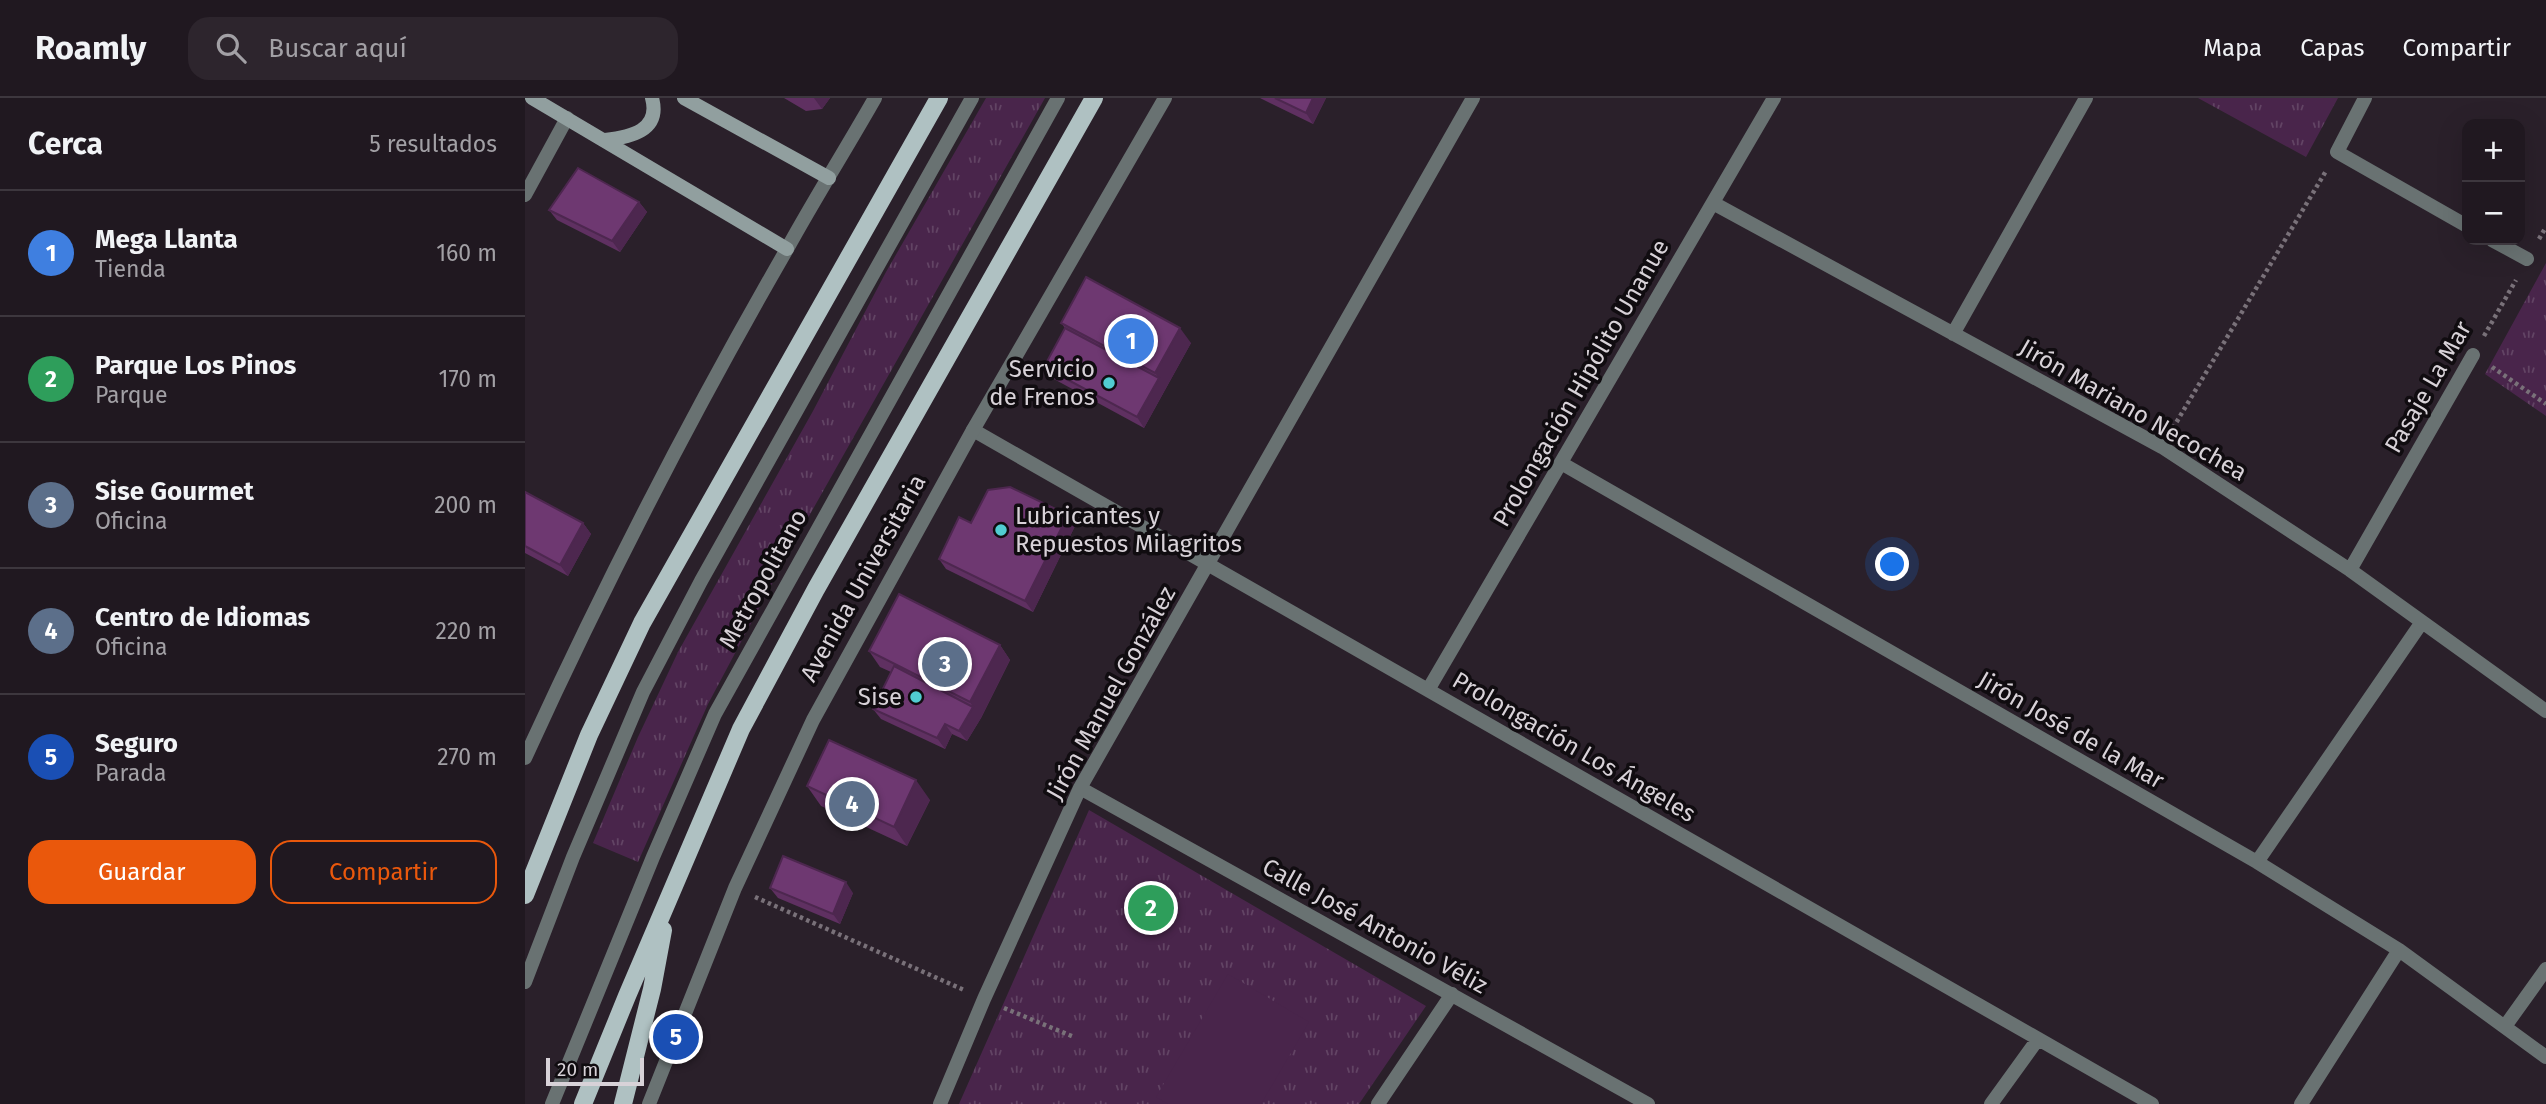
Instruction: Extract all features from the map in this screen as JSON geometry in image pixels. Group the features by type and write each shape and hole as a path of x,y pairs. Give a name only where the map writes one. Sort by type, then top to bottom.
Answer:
{"main road":[{"path":"533,98 787,248"},
{"path":"605,140 638,135 650,122 654,107 652,98"},
{"path":"684,98 829,178"},
{"path":"525,895 589,736 642,623 939,98"},
{"name":"Avenida Universitaria","path":"583,1104 741,729 857,516 1094,98"},
{"path":"623,1104 652,989 668,899"}],"street":[{"path":"525,758 632,538 702,402 787,248 875,98"},
{"path":"525,982 573,858 643,692 707,569 972,98"},
{"name":"Metropolitano","path":"552,1104 715,714 1058,98"},
{"name":"Avenida Universitaria","path":"649,1104 735,888 813,720 973,430 1165,98"},
{"name":"Jirón Manuel González","path":"940,1104 984,999 1080,788 1473,98"},
{"name":"Prolongación Hipólito Unanue","path":"1428,690 1774,98"},
{"path":"1953,334 2086,98"},
{"path":"2365,98 2337,152 2462,223"},
{"path":"525,195 567,118"},
{"name":"Jirón Mariano Necochea","path":"1713,203 2162,447 2350,570 2546,711"},
{"path":"2501,245 2527,259"},
{"name":"Pasaje La Mar","path":"2350,570 2473,355"},
{"name":"Prolongación Los Ángeles","path":"973,430 2152,1104"},
{"name":"Jirón José de la Mar","path":"1561,463 2257,862 2399,950 2546,1056"},
{"path":"2257,862 2422,622"},
{"name":"Calle José Antonio Véliz","path":"1080,788 1648,1104"},
{"path":"2301,1104 2399,950"},
{"path":"2506,1025 2546,969"},
{"path":"1378,1104 1452,994"},
{"path":"1991,1104 2038,1039"}],"path":[{"path":"2162,447 2337,152"},
{"name":"Pasaje La Mar","path":"2473,355 2546,227"},
{"path":"2473,355 2546,404"},
{"path":"735,888 1074,1037"}],"green space":[{"path":"986,98 1045,98 791,548 708,704 638,862 593,843 678,652 813,411 886,272"},
{"path":"2198,98 2338,98 2306,157"},
{"path":"2546,263 2546,416 2485,374"},
{"path":"1089,810 1426,1006 1359,1104 959,1104"},
{"path":"1228,974 1309,1022 1261,1104 1168,1104 1156,1097"}],"building":[{"path":"1275,98 1313,98 1306,113"},
{"path":"578,168 639,202 612,241 549,210"},
{"path":"1086,277 1180,328 1155,373 1061,323"},
{"name":"Servicio de Frenos","path":"1065,328 1159,378 1137,417 1044,367"},
{"path":"1010,487 1068,515 1025,601 939,559 959,517 971,523 988,490"},
{"path":"525,492 583,523 560,565 525,546"},
{"path":"899,594 1000,645 970,702 869,651"},
{"name":"Sise","path":"894,666 973,707 959,731 945,724 937,738 873,709"},
{"path":"829,740 916,780 894,827 807,786"},
{"path":"783,856 846,882 833,914 770,888"}],"place":[{"name":"Mega Llanta","path":"1131,341"},
{"name":"Servicio de Frenos","path":"1109,383"},
{"name":"Lubricantes y Repuestos Milagritos","path":"1001,530"},
{"name":"Sise Gourmet","path":"945,664"},
{"name":"Sise","path":"916,697"},
{"name":"Centro de Idiomas","path":"852,804"},
{"name":"Parque Los Pinos","path":"1151,908"},
{"name":"Seguro","path":"676,1037"}]}
